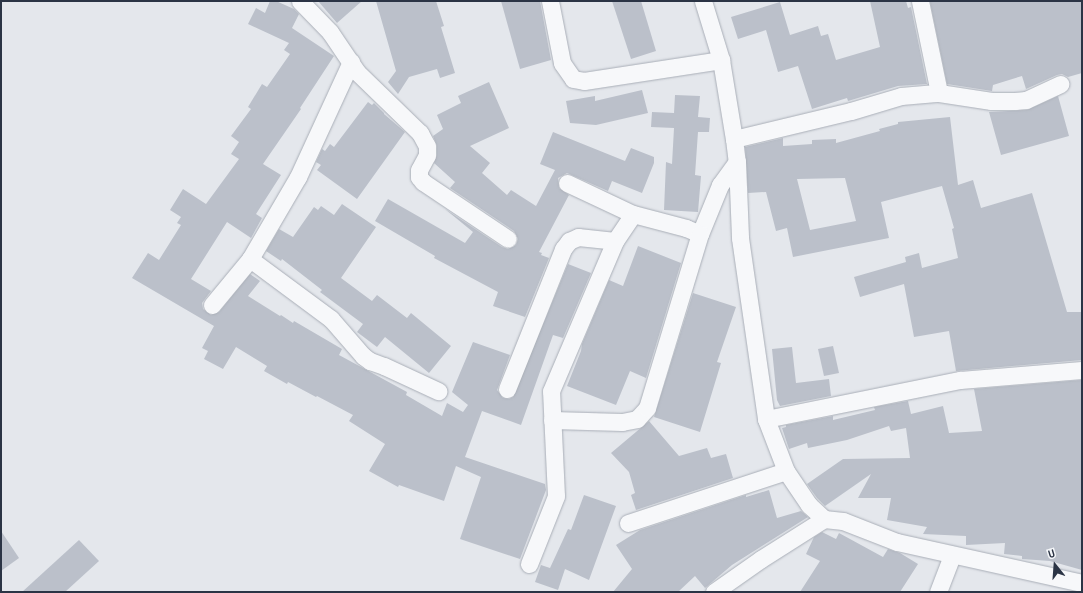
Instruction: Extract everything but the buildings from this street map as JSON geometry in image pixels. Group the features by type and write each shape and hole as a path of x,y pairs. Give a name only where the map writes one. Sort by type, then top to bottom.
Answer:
{"street":[{"path":"300,1 330,32 357,72 420,133 427,146 427,155 419,170 419,177 423,182 508,239"},
{"path":"550,1 562,63 573,79 584,81 720,60"},
{"path":"703,1 720,60 734,139 737,162 740,238 766,419 786,471 809,505 824,520"},
{"path":"920,1 938,93"},
{"path":"212,305 250,258 298,177 351,62"},
{"path":"734,139 851,111 901,96 938,93 991,101 1015,101 1026,100 1061,84"},
{"path":"552,420 622,422 637,419 647,408 700,234 720,185 737,162"},
{"path":"567,183 633,214 686,228 700,234"},
{"path":"529,564 556,496 551,391 615,241 633,214"},
{"path":"507,389 563,249 569,241 578,236 615,241"},
{"path":"250,258 331,319 370,361 438,391"},
{"path":"766,419 960,380 1082,370"},
{"path":"628,523 786,471"},
{"path":"714,592 761,558 824,520 843,521 897,542 1082,583"},
{"path":"938,592 952,555"}]}
